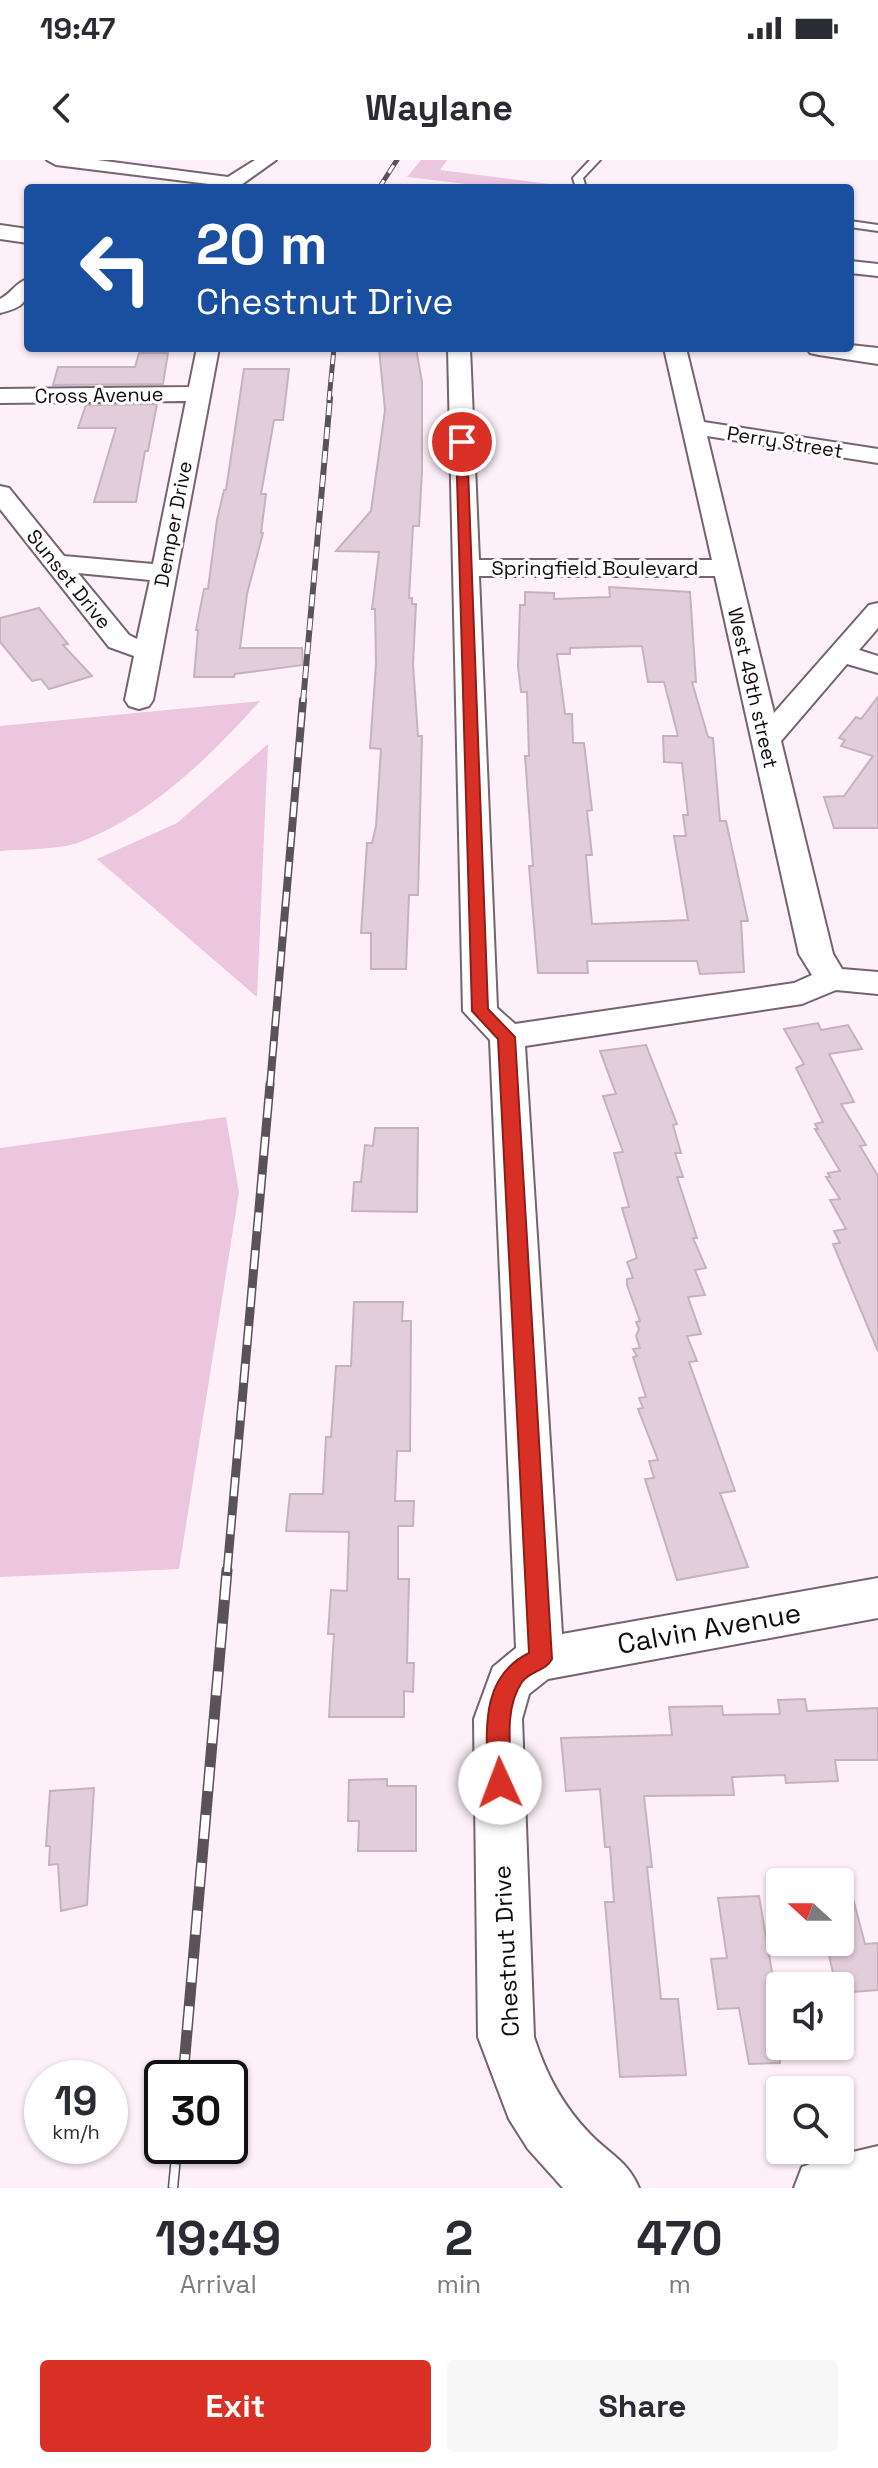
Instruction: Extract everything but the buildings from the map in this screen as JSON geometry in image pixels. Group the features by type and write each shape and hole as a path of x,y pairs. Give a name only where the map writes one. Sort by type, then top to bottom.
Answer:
{"street":[{"path":"56,160 218,184"},
{"path":"235,184 267,160"},
{"path":"0,219 24,222"},
{"path":"0,232 24,235"},
{"path":"854,267 878,270"},
{"path":"0,307 17,299 24,290"},
{"name":"Demper Drive","path":"139,700 207,352"},
{"path":"459,352 480,1011 507,1037 540,1659"},
{"name":"West 49th street","path":"676,352 816,954 831,979"},
{"name":"Cross Avenue","path":"0,396 198,394"},
{"name":"Perry Street","path":"693,427 878,456"},
{"name":"Sunset Drive","path":"0,493 119,641 147,652"},
{"path":"56,563 163,573"},
{"name":"Springfield Boulevard","path":"465,568 724,568"},
{"path":"765,742 878,611"},
{"path":"842,654 878,665"},
{"path":"507,1037 802,993 831,979 878,983"},
{"name":"Calvin Avenue","path":"540,1659 878,1598"},
{"name":"Chestnut Drive","path":"540,1659 517,1670 505,1690 498,1719 506,2037 522,2085 553,2134 590,2175 610,2188"},
{"path":"823,2188 878,2175"}],"lane":[{"path":"581,184 578,178 595,160"},
{"path":"854,225 878,228"}],"shaded area":[{"path":"421,160 447,160 440,170 549,184 467,184 407,177"},
{"path":"260,701 200,763 131,816 72,845 0,851 0,726"},
{"path":"268,744 257,997 97,859 177,823"},
{"path":"226,1117 239,1192 179,1569 0,1577 0,1148"}],"railway":[{"path":"382,184 397,160"},
{"path":"329,400 334,352"},
{"path":"303,702 330,398"},
{"path":"270,1086 303,700"},
{"path":"227,1572 270,1084"},
{"path":"185,2060 227,1570"},
{"path":"173,2188 175,2164"}],"route":[{"path":"462,442 480,1011 507,1037 540,1659 517,1670 505,1690 498,1719 500,1783"}]}
